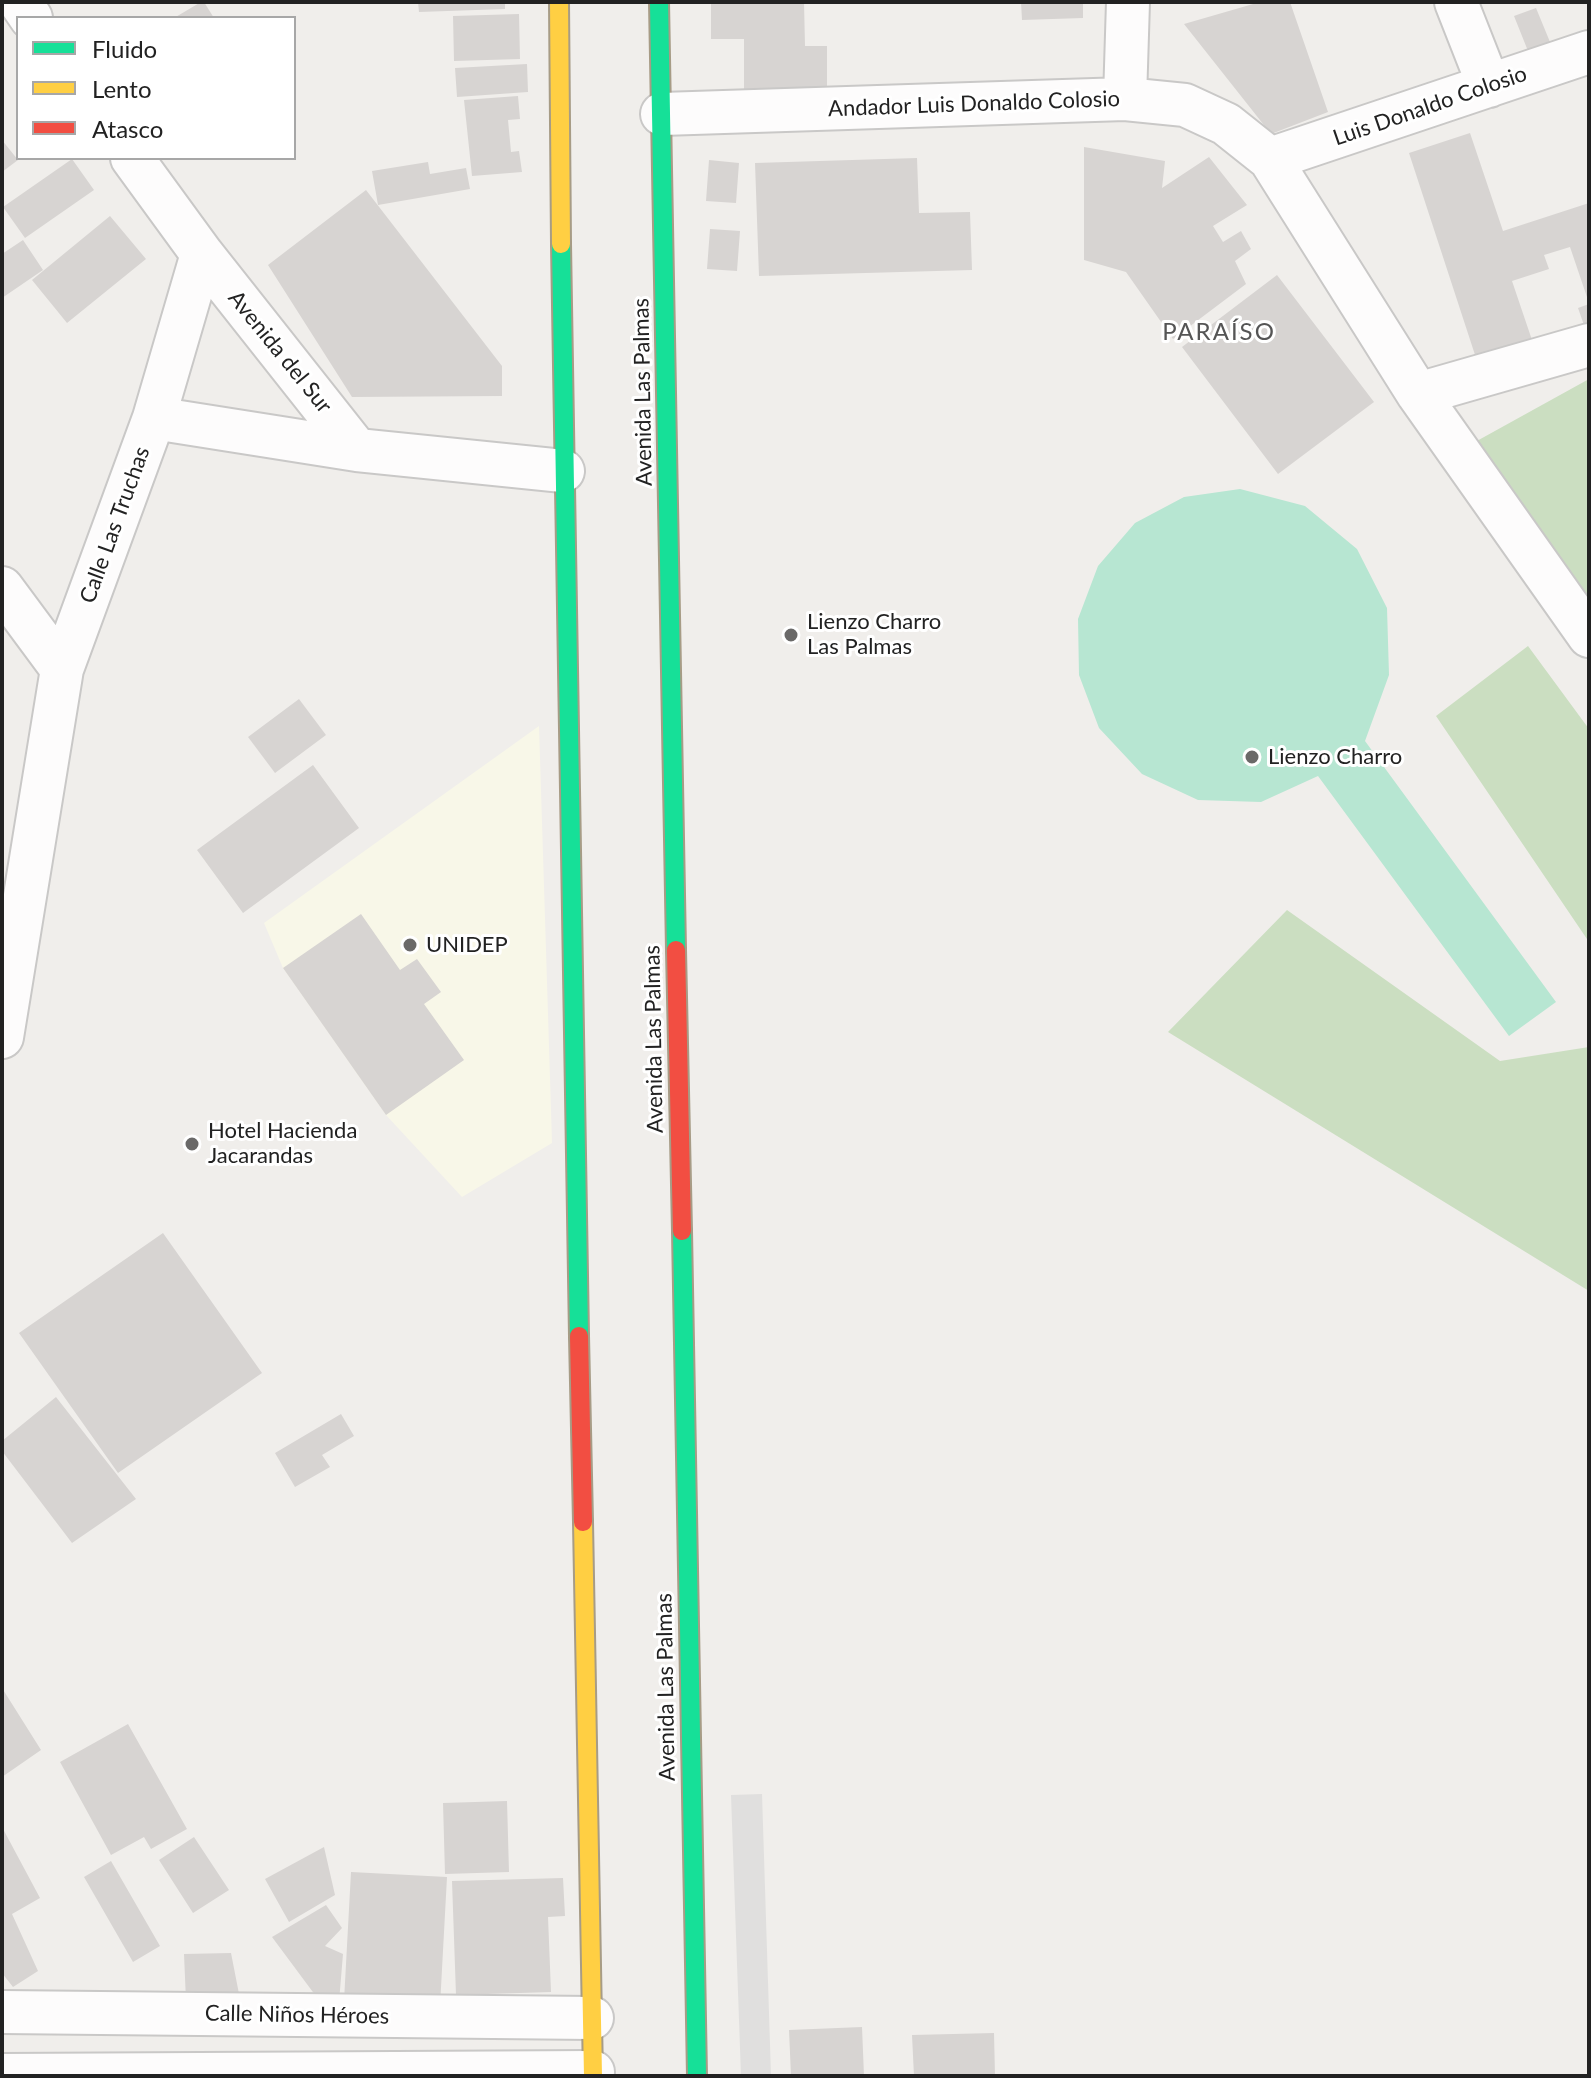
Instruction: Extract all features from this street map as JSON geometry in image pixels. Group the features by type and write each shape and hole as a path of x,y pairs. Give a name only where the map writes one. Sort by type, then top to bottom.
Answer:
{"main road":[{"path":"559,2 563,471 593,2074"},
{"name":"Avenida Las Palmas","path":"659,2 697,2076"}],"street":[{"path":"1125,99 1128,2"},
{"path":"1456,2 1489,86"},
{"name":"Luis Donaldo Colosio","path":"1270,159 1589,52"},
{"name":"Andador Luis Donaldo Colosio","path":"662,114 1125,99 1185,105 1226,124 1270,159 1418,394 1589,636"},
{"name":"Avenida del Sur","path":"133,160 202,254 357,450"},
{"path":"154,418 202,254"},
{"path":"1418,394 1589,345"},
{"name":"Calle Las Truchas","path":"2,1037 62,669 154,418 357,450 563,471"},
{"path":"2,588 62,669"},
{"name":"Calle Niños Héroes","path":"2,2012 592,2018"},
{"path":"337,2075 339,2016"},
{"path":"2,2075 593,2074"}],"shaded area":[{"name":"UNIDEP","path":"539,726 552,1143 462,1197 386,1115 283,968 264,923"},
{"path":"762,1794 771,2076 741,2076 731,1795"}],"green space":[{"path":"1589,379 1589,601 1475,442"},
{"name":"Lienzo Charro","path":"1240,489 1305,506 1357,549 1387,608 1389,675 1365,741 1556,1002 1509,1036 1318,776 1261,802 1198,800 1142,774 1099,728 1079,675 1078,619 1098,566 1135,523 1184,497"},
{"path":"1528,646 1589,729 1589,942 1436,716"},
{"path":"1287,910 1500,1061 1589,1047 1589,1291 1168,1032"}],"building":[{"path":"204,2 213,16 177,16"},
{"path":"418,2 505,2 505,9 419,12"},
{"path":"711,2 804,2 805,46 827,46 827,97 744,97 744,39 711,39"},
{"path":"1021,2 1083,2 1083,18 1022,20"},
{"path":"1260,2 1290,2 1328,112 1271,134 1184,24"},
{"path":"1536,8 1550,42 1528,51 1514,16"},
{"path":"519,14 520,59 454,61 453,16"},
{"path":"527,64 528,92 457,97 455,68"},
{"path":"518,96 520,119 508,120 511,152 519,151 522,172 472,176 464,100"},
{"path":"1470,133 1503,231 1589,203 1589,303 1570,247 1544,255 1549,269 1512,281 1533,343 1477,361 1409,153"},
{"path":"2,140 18,160 2,172"},
{"path":"1084,147 1165,161 1162,188 1209,157 1247,205 1213,226 1223,242 1241,231 1251,249 1235,261 1246,284 1173,339 1126,272 1084,260"},
{"path":"917,158 919,213 970,212 972,270 759,276 755,163"},
{"path":"71,160 94,190 25,238 3,207"},
{"path":"709,160 739,163 736,203 706,201"},
{"path":"428,162 430,174 466,168 470,189 378,205 372,171"},
{"path":"366,190 502,366 502,396 352,397 268,265"},
{"path":"110,216 146,259 67,323 32,280"},
{"path":"710,229 740,231 737,271 707,269"},
{"path":"23,240 43,270 2,298 2,254"},
{"path":"1277,275 1374,402 1278,474 1182,347"},
{"path":"1589,304 1589,327 1585,328 1578,308"},
{"path":"299,699 326,735 275,773 248,737"},
{"path":"313,765 359,828 243,913 197,850"},
{"path":"361,914 400,970 417,959 441,992 424,1004 464,1060 386,1115 283,968"},
{"path":"163,1233 262,1373 118,1473 19,1333"},
{"path":"56,1397 136,1499 72,1543 2,1451 2,1441"},
{"path":"341,1414 354,1436 322,1455 330,1467 295,1487 275,1453"},
{"path":"2,1688 41,1750 2,1777"},
{"path":"128,1724 187,1829 151,1849 144,1837 111,1855 60,1762"},
{"path":"507,1801 509,1872 445,1874 443,1803"},
{"path":"2,1827 40,1898 12,1914 38,1971 13,1987 2,1973"},
{"path":"194,1837 229,1890 193,1913 159,1860"},
{"path":"324,1847 335,1895 289,1922 265,1879"},
{"path":"111,1861 160,1946 133,1962 84,1877"},
{"path":"351,1872 447,1877 440,2006 344,2001"},
{"path":"563,1878 565,1916 548,1917 551,1992 456,1995 452,1881"},
{"path":"326,1905 342,1928 325,1946 343,1954 339,2002 324,2007 272,1937"},
{"path":"231,1953 240,1999 186,2001 184,1954"},
{"path":"862,2027 864,2076 791,2076 789,2030"},
{"path":"994,2033 995,2076 914,2076 912,2035"}],"traffic: fast":[{"path":"659,2 676,950"},
{"path":"561,244 579,1336"},
{"path":"682,1231 697,2076"}],"traffic: slow":[{"path":"559,2 561,244"},
{"path":"583,1522 593,2076"}],"traffic: jam":[{"path":"676,950 682,1231"},
{"path":"579,1336 583,1522"}],"place":[{"name":"Lienzo Charro Las Palmas","path":"791,635"},
{"name":"Lienzo Charro","path":"1252,757"},
{"name":"UNIDEP","path":"410,945"},
{"name":"Hotel Hacienda Jacarandas","path":"192,1144"}],"district":[{"name":"PARAÍSO","path":"1219,332"}]}
